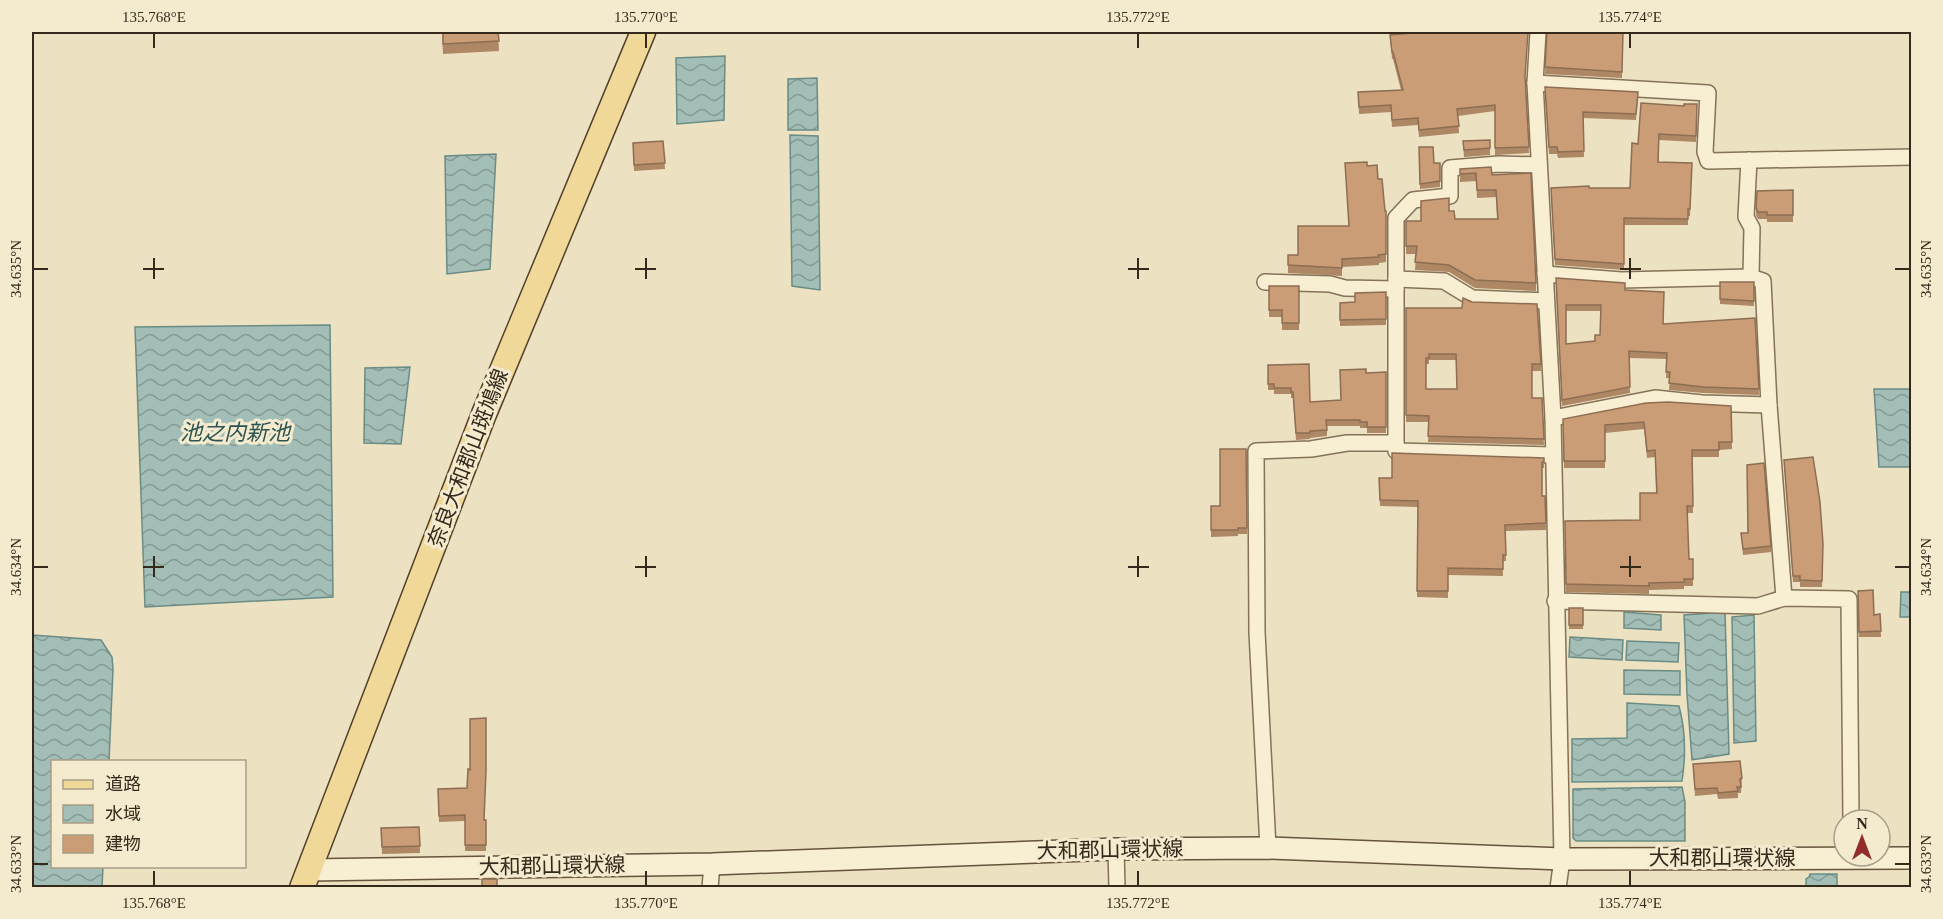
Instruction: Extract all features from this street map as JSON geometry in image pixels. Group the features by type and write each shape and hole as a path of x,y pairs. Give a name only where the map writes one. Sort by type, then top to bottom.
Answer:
{"main road":[{"name":"奈良大和郡山斑鳩線","path":"305,879 484,414 643,32"},
{"name":"大和郡山環状線","path":"305,879 1116,849 1268,848 1562,859 1832,857"},
{"name":"大和郡山環状線","path":"1892,858 1911,858"}],"street":[{"path":"1538,32 1535,83 1553,418 1562,859 1558,888"},
{"path":"1535,83 1708,93 1705,152 1708,161 1911,157"},
{"path":"1749,160 1746,217 1752,228 1751,277"},
{"path":"1539,165 1499,164 1450,168 1450,196 1413,200 1396,218 1396,451 1553,455"},
{"path":"1545,274 1621,280 1751,277 1763,281 1769,405 1785,598"},
{"path":"1265,282 1330,284 1345,288 1444,281 1472,298 1546,301"},
{"path":"1553,418 1654,398 1702,404 1769,405"},
{"path":"1268,848 1257,632 1256,451 1311,449 1347,443 1396,443"},
{"path":"1555,602 1758,606 1785,598 1849,599 1851,808"},
{"path":"1116,849 1117,888"},
{"path":"710,888 712,864"}],"water":[{"path":"725,56 724,120 677,124 676,58"},
{"path":"817,78 818,130 788,130 788,79"},
{"path":"790,135 818,136 820,290 792,286"},
{"path":"496,154 490,269 447,274 445,156"},
{"name":"池之内新池","path":"330,325 333,597 145,607 135,327"},
{"path":"410,367 401,444 364,443 365,368"},
{"path":"1874,389 1911,389 1911,467 1879,467"},
{"path":"1901,592 1911,592 1911,617 1900,617"},
{"path":"1624,612 1661,615 1661,630 1624,628"},
{"path":"1725,612 1729,754 1692,760 1684,615"},
{"path":"1754,615 1756,741 1734,743 1732,617"},
{"path":"32,635 101,640 112,657 113,669 109,760 51,760 51,868 103,868 102,887 32,887"},
{"path":"1570,637 1623,640 1622,660 1569,657"},
{"path":"1627,641 1679,643 1678,662 1626,660"},
{"path":"1624,670 1680,671 1680,695 1624,694"},
{"path":"1627,703 1679,706 1685,744 1682,781 1572,782 1572,739 1627,738"},
{"path":"1682,787 1685,802 1685,841 1576,841 1573,838 1573,789"},
{"path":"1810,874 1837,874 1837,887 1806,887 1806,879"}],"building":[{"path":"443,32 498,32 499,41 443,44"},
{"path":"1412,32 1528,32 1525,76 1529,147 1495,148 1495,105 1457,109 1459,126 1419,130 1418,118 1392,120 1391,105 1359,107 1358,92 1403,90 1392,52 1390,35"},
{"path":"1547,32 1623,32 1622,72 1545,67"},
{"path":"1545,87 1638,92 1636,114 1583,112 1584,151 1558,152 1557,147 1549,147"},
{"path":"1641,103 1684,106 1684,104 1697,104 1696,136 1659,134 1658,162 1692,163 1688,219 1624,218 1624,264 1555,259 1551,188 1589,186 1589,188 1630,188 1632,143 1638,144"},
{"path":"1490,140 1490,148 1464,150 1463,141"},
{"path":"663,141 665,163 634,165 633,143"},
{"path":"1419,147 1433,147 1434,163 1440,163 1440,181 1420,184"},
{"path":"1367,162 1367,166 1377,165 1378,179 1382,179 1386,211 1386,254 1378,255 1379,257 1342,259 1342,268 1288,265 1288,255 1298,255 1298,226 1349,226 1345,163"},
{"path":"1491,167 1492,175 1531,173 1536,283 1475,280 1449,265 1415,262 1417,246 1406,246 1406,221 1421,221 1421,201 1449,198 1449,211 1454,211 1455,219 1498,219 1496,190 1477,190 1476,173 1460,174 1460,169"},
{"path":"1793,190 1793,215 1767,215 1767,212 1758,212 1756,208 1757,191"},
{"path":"1556,278 1625,283 1625,290 1664,292 1663,324 1755,318 1759,389 1669,383 1670,372 1666,372 1667,353 1629,351 1630,387 1562,400","holes":["1566,305 1601,305 1600,335 1595,335 1595,341 1566,344"]},
{"path":"1720,282 1754,282 1754,301 1720,299"},
{"path":"1269,286 1299,286 1299,323 1282,323 1282,310 1269,310"},
{"path":"1386,292 1386,319 1340,320 1340,303 1355,302 1355,293"},
{"path":"1463,298 1472,302 1537,304 1541,364 1532,364 1532,398 1542,398 1544,439 1428,436 1429,416 1406,415 1406,308 1462,308","holes":["1429,354 1456,354 1457,389 1426,389 1426,358 1429,358"]},
{"path":"1309,364 1310,402 1341,400 1340,370 1366,369 1366,373 1386,372 1386,427 1367,427 1367,422 1360,422 1360,420 1326,420 1327,430 1296,433 1293,392 1291,388 1274,388 1274,384 1268,384 1268,365"},
{"path":"1646,403 1731,406 1732,442 1719,442 1719,450 1692,450 1693,506 1687,506 1689,559 1693,559 1693,579 1684,579 1684,582 1649,583 1649,586 1566,584 1565,521 1640,520 1640,493 1657,493 1655,450 1647,451 1644,422 1605,425 1605,461 1564,461 1563,419"},
{"path":"1220,449 1246,449 1247,528 1211,530 1211,506 1220,506"},
{"path":"1392,453 1544,458 1542,496 1545,496 1546,523 1505,525 1506,555 1503,555 1503,569 1448,568 1448,591 1417,591 1418,501 1380,500 1379,478 1392,478"},
{"path":"1813,457 1820,502 1823,544 1822,581 1800,580 1800,576 1793,576 1784,460"},
{"path":"1764,463 1771,546 1743,549 1741,533 1748,533 1747,465"},
{"path":"1873,590 1874,615 1880,614 1881,631 1859,632 1858,591"},
{"path":"1569,608 1583,608 1583,625 1569,625"},
{"path":"486,718 484,820 486,820 486,845 465,845 465,815 439,816 438,789 467,788 468,769 470,770 470,719"},
{"path":"1740,761 1742,778 1740,779 1741,787 1737,787 1738,791 1718,793 1717,788 1695,789 1693,764"},
{"path":"419,827 420,846 382,847 381,828"},
{"path":"482,879 497,879 497,888 482,888"}]}
